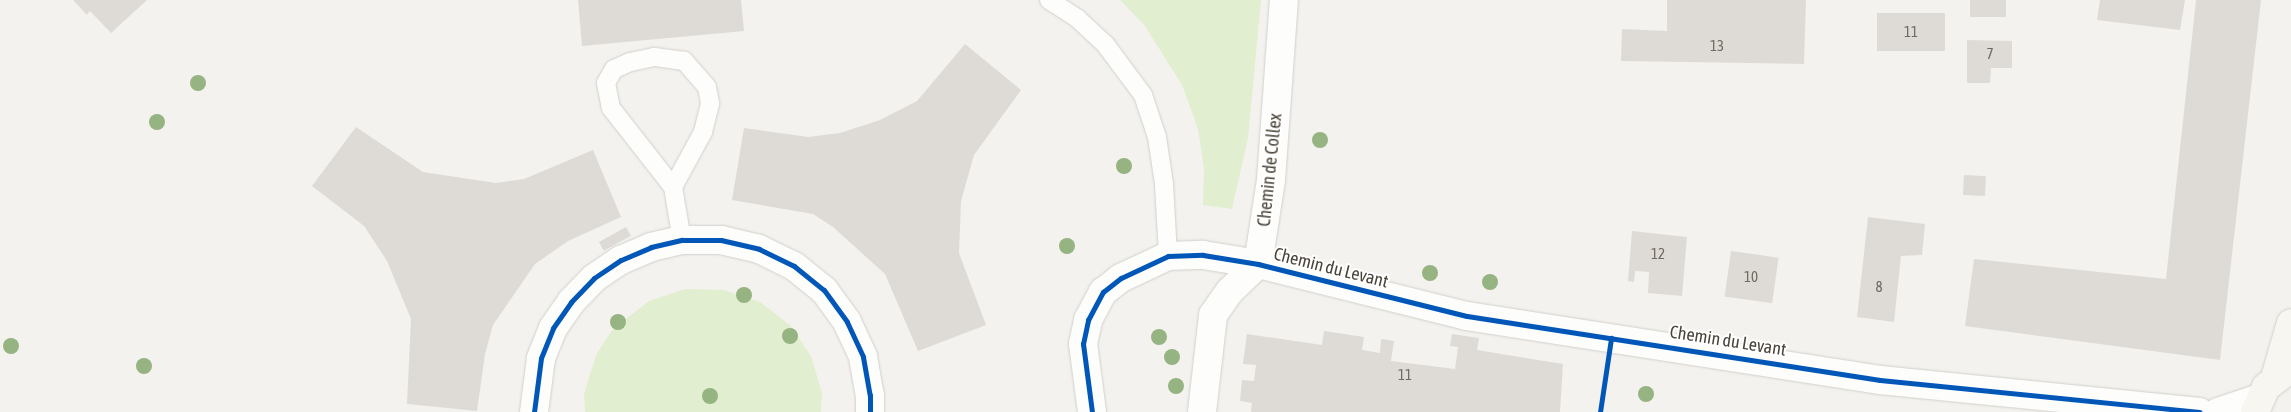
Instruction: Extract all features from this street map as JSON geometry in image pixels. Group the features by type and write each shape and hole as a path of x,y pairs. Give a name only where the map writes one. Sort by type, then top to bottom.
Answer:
{"main road":[{"path":"2270,389 2291,322"}],"street":[{"name":"Chemin de Collex","path":"1258,264 1272,180 1284,0"},
{"path":"534,412 540,358 553,328 571,302 594,278 620,260 651,247 682,240 721,240 759,249 794,266 824,290 847,322 863,357 870,395 870,412"},
{"name":"Chemin du Levant","path":"1168,256 1203,255 1258,264 1466,316 1880,380 2199,412"},
{"path":"1092,412 1083,344 1088,320 1103,292 1120,278 1168,256"},
{"path":"1202,412 1213,315 1230,291 1258,264"},
{"path":"2218,412 2270,389"}],"lane":[{"path":"1050,0 1078,19 1105,44 1143,95 1157,136 1164,184 1168,256"},
{"path":"673,187 703,132 710,102 707,87 684,61 654,57 630,62 614,69 606,83 610,108 673,187 682,240"}],"green space":[{"path":"1120,0 1261,0 1248,138 1232,209 1203,205 1204,169 1198,129 1182,85 1145,26"},
{"path":"685,289 724,290 760,302 790,325 811,356 822,393 821,412 585,412 584,394 596,355 612,330 649,301"}],"building":[{"path":"73,0 147,0 111,33 90,11 87,15"},
{"path":"578,0 741,0 744,31 582,46"},
{"path":"1667,0 1806,0 1804,64 1621,61 1622,29 1667,31"},
{"path":"1970,0 2006,0 2006,17 1970,17"},
{"path":"2100,0 2185,0 2180,30 2097,20"},
{"path":"2196,0 2261,0 2220,360 1965,326 1974,259 2166,279"},
{"path":"1877,13 1945,13 1945,51 1877,51"},
{"path":"1967,40 2012,41 2012,68 1991,68 1990,83 1967,83"},
{"path":"965,44 1021,90 974,155 961,201 959,253 986,325 918,351 885,274 833,227 813,214 732,200 744,128 808,137 840,133 880,120 917,101"},
{"path":"356,127 423,172 496,183 524,179 593,150 621,217 568,241 535,264 493,325 485,354 477,411 407,404 411,319 387,261 364,226 312,186"},
{"path":"1964,175 1986,176 1985,196 1963,195"},
{"path":"1868,217 1925,224 1922,255 1901,256 1894,322 1857,317"},
{"path":"626,227 631,236 604,251 599,242"},
{"path":"1632,231 1687,237 1682,296 1648,293 1649,272 1635,271 1634,282 1628,281"},
{"path":"1731,251 1779,258 1772,303 1725,297"},
{"path":"1324,331 1364,337 1362,350 1380,353 1381,339 1394,341 1391,361 1455,369 1458,347 1450,346 1452,334 1479,338 1477,350 1563,364 1560,412 1251,412 1252,403 1240,401 1242,380 1254,381 1256,365 1243,364 1247,334 1322,345"}],"cycle path":[{"path":"534,412 541,358 553,328 571,302 594,278 621,260 651,247 682,240 721,240 759,249 794,266 824,290 847,322 863,357 870,395 870,412"},
{"path":"1092,412 1083,344 1088,320 1103,292 1121,278 1168,256 1203,255 1258,264 1467,316 1880,380 2199,412"},
{"path":"1600,412 1611,338"}]}
